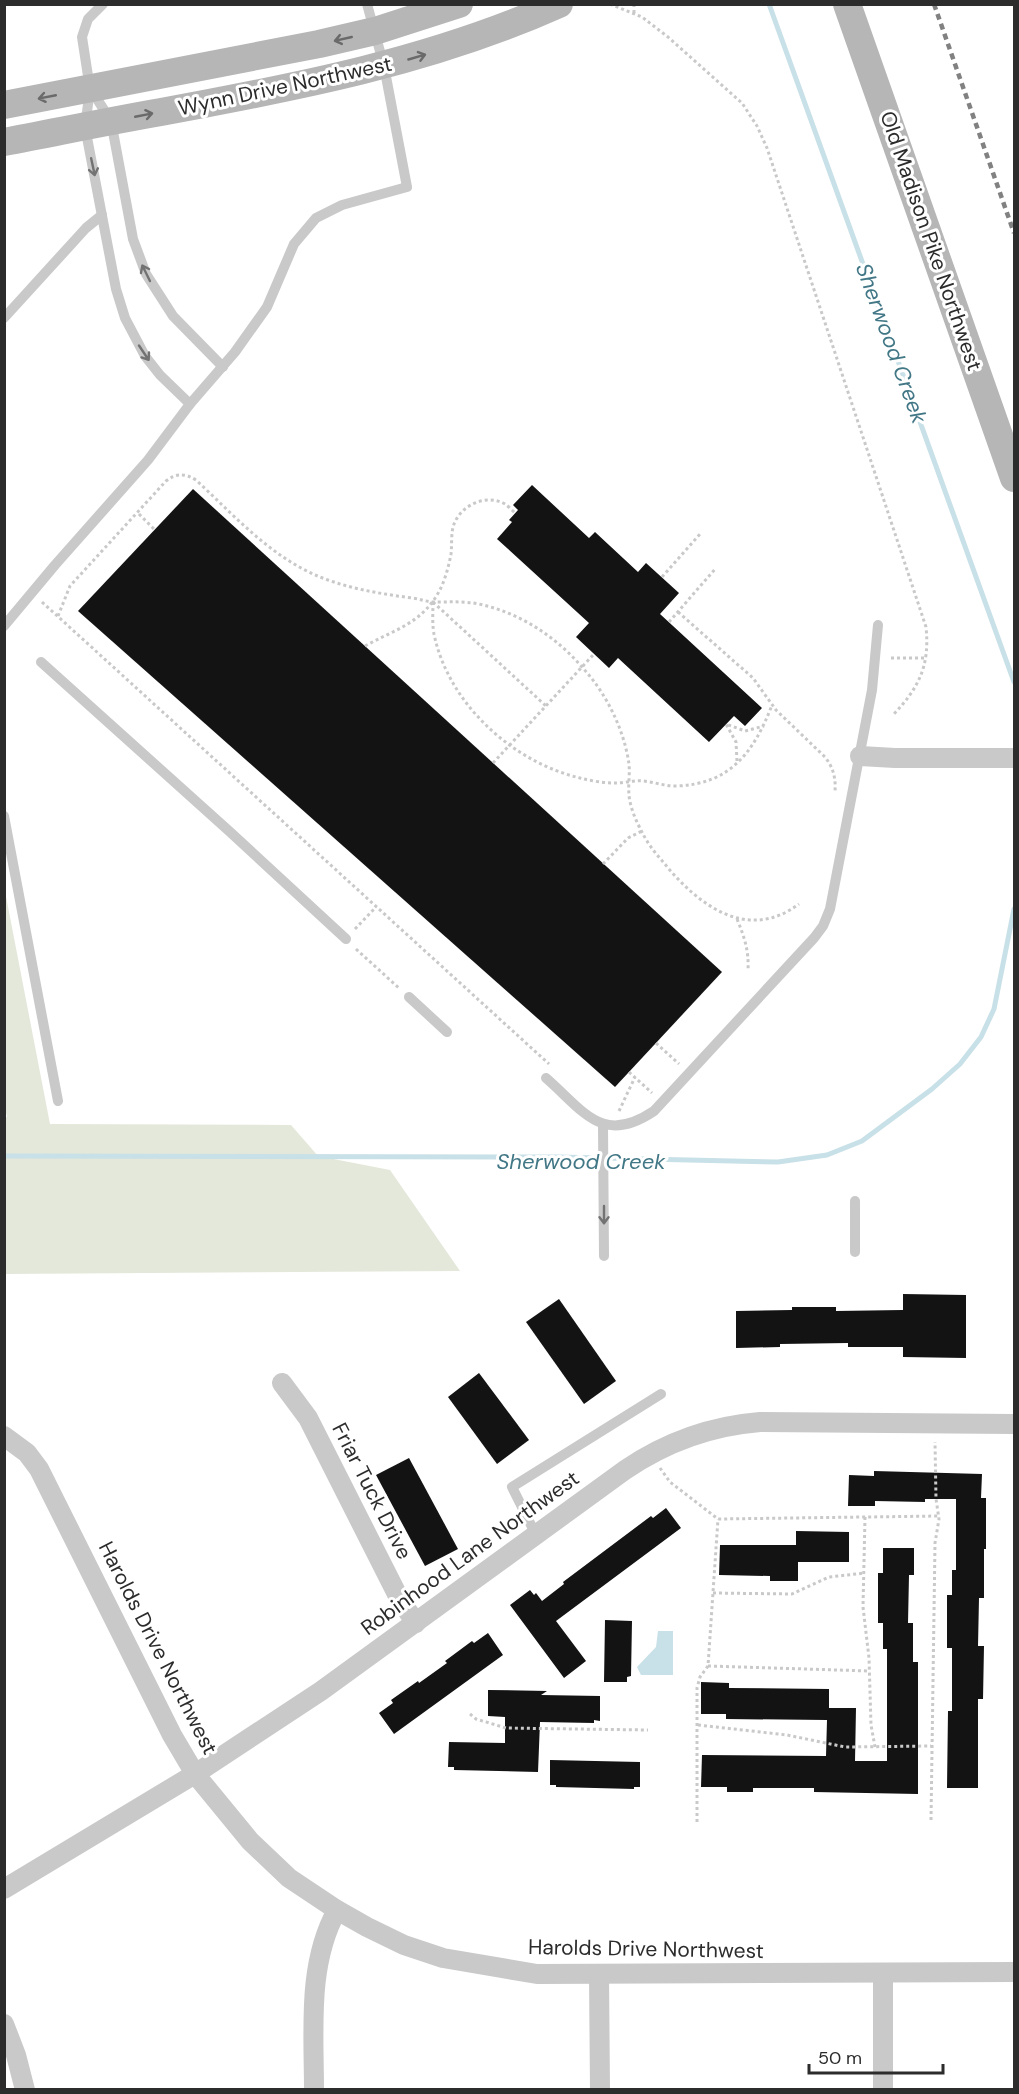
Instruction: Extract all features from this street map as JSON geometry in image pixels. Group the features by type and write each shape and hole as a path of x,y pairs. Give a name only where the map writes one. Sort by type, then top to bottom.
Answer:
{"street":[{"name":"Wynn Drive Northwest","path":"4,105 257,57 371,18 459,4"},
{"name":"Wynn Drive Northwest","path":"4,142 322,81 384,66 477,37 559,4"},
{"name":"Old Madison Pike Northwest","path":"847,4 1014,478"},
{"path":"860,756 1014,758"},
{"name":"Friar Tuck Drive","path":"282,1383 308,1418 400,1600 416,1623"},
{"name":"Robinhood Lane Northwest","path":"4,1889 195,1774 321,1691 650,1453 706,1431 745,1423 782,1421 1014,1424"},
{"name":"Harolds Drive Northwest","path":"4,1436 27,1453 39,1469 172,1735 195,1774 237,1826 289,1878 337,1910 385,1936 443,1958 528,1973 599,1975 1014,1972"},
{"path":"314,2090 316,1980 326,1932 337,1910"},
{"path":"883,1973 883,2090"},
{"path":"599,1975 600,2090"},
{"path":"4,2024 16,2055 25,2090"}],"lane":[{"path":"103,4 87,19 82,37 98,124 133,239 146,274 173,316 223,367"},
{"path":"4,626 148,460 190,404 223,367 267,307 294,244 316,218 342,205 407,187 384,66 371,18"},
{"path":"90,88 98,124 102,215 116,289 125,318 139,346 152,364 190,404"},
{"path":"4,318 86,228 102,215"},
{"path":"546,1078 593,1120 603,1125 614,1127 640,1120 654,1111 823,926 830,909 860,756 872,690 878,625"},
{"path":"41,662 346,939"},
{"path":"4,816 58,1101"},
{"path":"409,997 447,1032"},
{"path":"603,1125 604,1256"},
{"path":"855,1201 855,1252"},
{"path":"536,1535 512,1487 662,1394"}],"path":[{"path":"610,4 634,14 668,37 742,103 757,126 767,148 926,627 926,658 918,685 892,716"},
{"path":"634,4 634,14"},
{"path":"58,616 70,586 166,481 172,476 185,474 196,480 276,553 295,566 359,590 433,602 452,600 466,602 510,614 547,635 582,666 602,694 620,729 629,765 629,798 642,831 656,853 680,882 710,906 737,919 765,920 798,904"},
{"path":"365,646 408,625 433,602 442,586 448,566 454,526 458,516 468,506 479,501 492,500 504,504 515,513"},
{"path":"138,513 155,530"},
{"path":"662,577 701,533"},
{"path":"669,622 716,568"},
{"path":"32,593 551,1065"},
{"path":"433,602 546,706"},
{"path":"433,602 434,635 450,677 466,702 510,745 526,756 561,773 603,782 644,781 674,786 720,775 737,763 755,744 772,705"},
{"path":"678,612 753,678 772,705 831,765 835,791"},
{"path":"493,763 594,654"},
{"path":"891,658 926,658"},
{"path":"737,763 736,742 726,724 745,731 764,726"},
{"path":"603,864 628,838 642,831"},
{"path":"376,907 346,939 409,997"},
{"path":"737,919 746,942 749,956 748,970"},
{"path":"656,1043 680,1065"},
{"path":"673,1072 686,1058"},
{"path":"629,1072 653,1094"},
{"path":"627,1113 616,1113 635,1077"},
{"path":"648,1100 660,1087"},
{"path":"931,1820 931,1746 934,1715 934,1543 939,1516 936,1499 935,1423"},
{"path":"650,1453 670,1482 718,1519 939,1516"},
{"path":"866,1517 863,1607 875,1747"},
{"path":"697,1822 698,1683 708,1666 718,1519"},
{"path":"713,1593 792,1593 829,1577 865,1573"},
{"path":"708,1666 870,1671"},
{"path":"470,1714 476,1719 506,1728 648,1730"},
{"path":"698,1725 787,1735 840,1746 931,1746"}],"shaded area":[{"path":"4,886 50,1124 291,1125 318,1156 390,1170 460,1271 5,1274 4,1117 7,1117 4,1104"}],"water":[{"path":"658,1631 673,1631 673,1675 641,1675 637,1667 656,1647"}],"building":[{"path":"532,485 589,538 595,532 638,572 646,563 679,593 660,614 762,708 745,726 734,716 709,742 618,658 609,668 576,637 589,623 497,539 512,522 509,520 518,510 513,505"},
{"path":"193,489 722,972 615,1087 78,611"},
{"path":"903,1294 966,1295 966,1358 903,1357 903,1347 848,1347 848,1343 780,1344 780,1347 736,1348 736,1311 792,1310 792,1307 836,1307 836,1311 903,1310"},
{"path":"559,1299 616,1381 584,1404 526,1322"},
{"path":"479,1373 529,1440 497,1464 448,1397"},
{"path":"409,1458 458,1549 425,1566 376,1475"},
{"path":"874,1471 982,1474 981,1498 986,1498 986,1549 984,1549 984,1598 979,1598 978,1646 984,1646 983,1699 978,1699 978,1788 947,1788 948,1711 952,1711 952,1648 947,1648 947,1595 952,1595 952,1570 956,1570 956,1499 925,1499 925,1502 875,1501 875,1506 848,1506 849,1475 874,1476"},
{"path":"666,1508 681,1528 556,1621 586,1661 564,1678 510,1605 530,1590 534,1595 536,1593 542,1601 564,1584 563,1582 651,1516 653,1518"},
{"path":"796,1531 849,1532 849,1562 798,1562 798,1581 770,1581 770,1576 719,1575 720,1545 796,1545"},
{"path":"883,1548 914,1548 914,1575 909,1575 908,1623 913,1623 913,1662 918,1662 918,1794 814,1792 814,1788 753,1788 753,1792 727,1792 727,1787 701,1787 702,1755 826,1756 827,1720 726,1719 726,1714 701,1714 701,1682 729,1683 729,1688 829,1689 829,1708 856,1708 855,1761 887,1761 887,1649 883,1649 883,1623 878,1623 878,1573 883,1573"},
{"path":"605,1620 632,1621 631,1676 627,1677 627,1682 604,1682"},
{"path":"488,1633 503,1655 394,1734 379,1713 393,1703 391,1700 447,1663 445,1661 472,1641 474,1643"},
{"path":"488,1690 547,1691 541,1695 600,1696 600,1721 594,1720 594,1723 540,1722 538,1772 454,1770 454,1767 448,1767 449,1742 505,1743 505,1717 488,1716"},
{"path":"550,1760 640,1762 640,1787 634,1787 634,1789 556,1787 556,1785 550,1785"}],"waterway":[{"name":"Sherwood Creek","path":"769,4 1014,682"},
{"name":"Sherwood Creek","path":"4,1156 559,1157 778,1162 827,1155 862,1141 932,1089 960,1064 981,1037 994,1009 1014,909"}],"railway":[{"path":"934,4 1014,233"}]}
